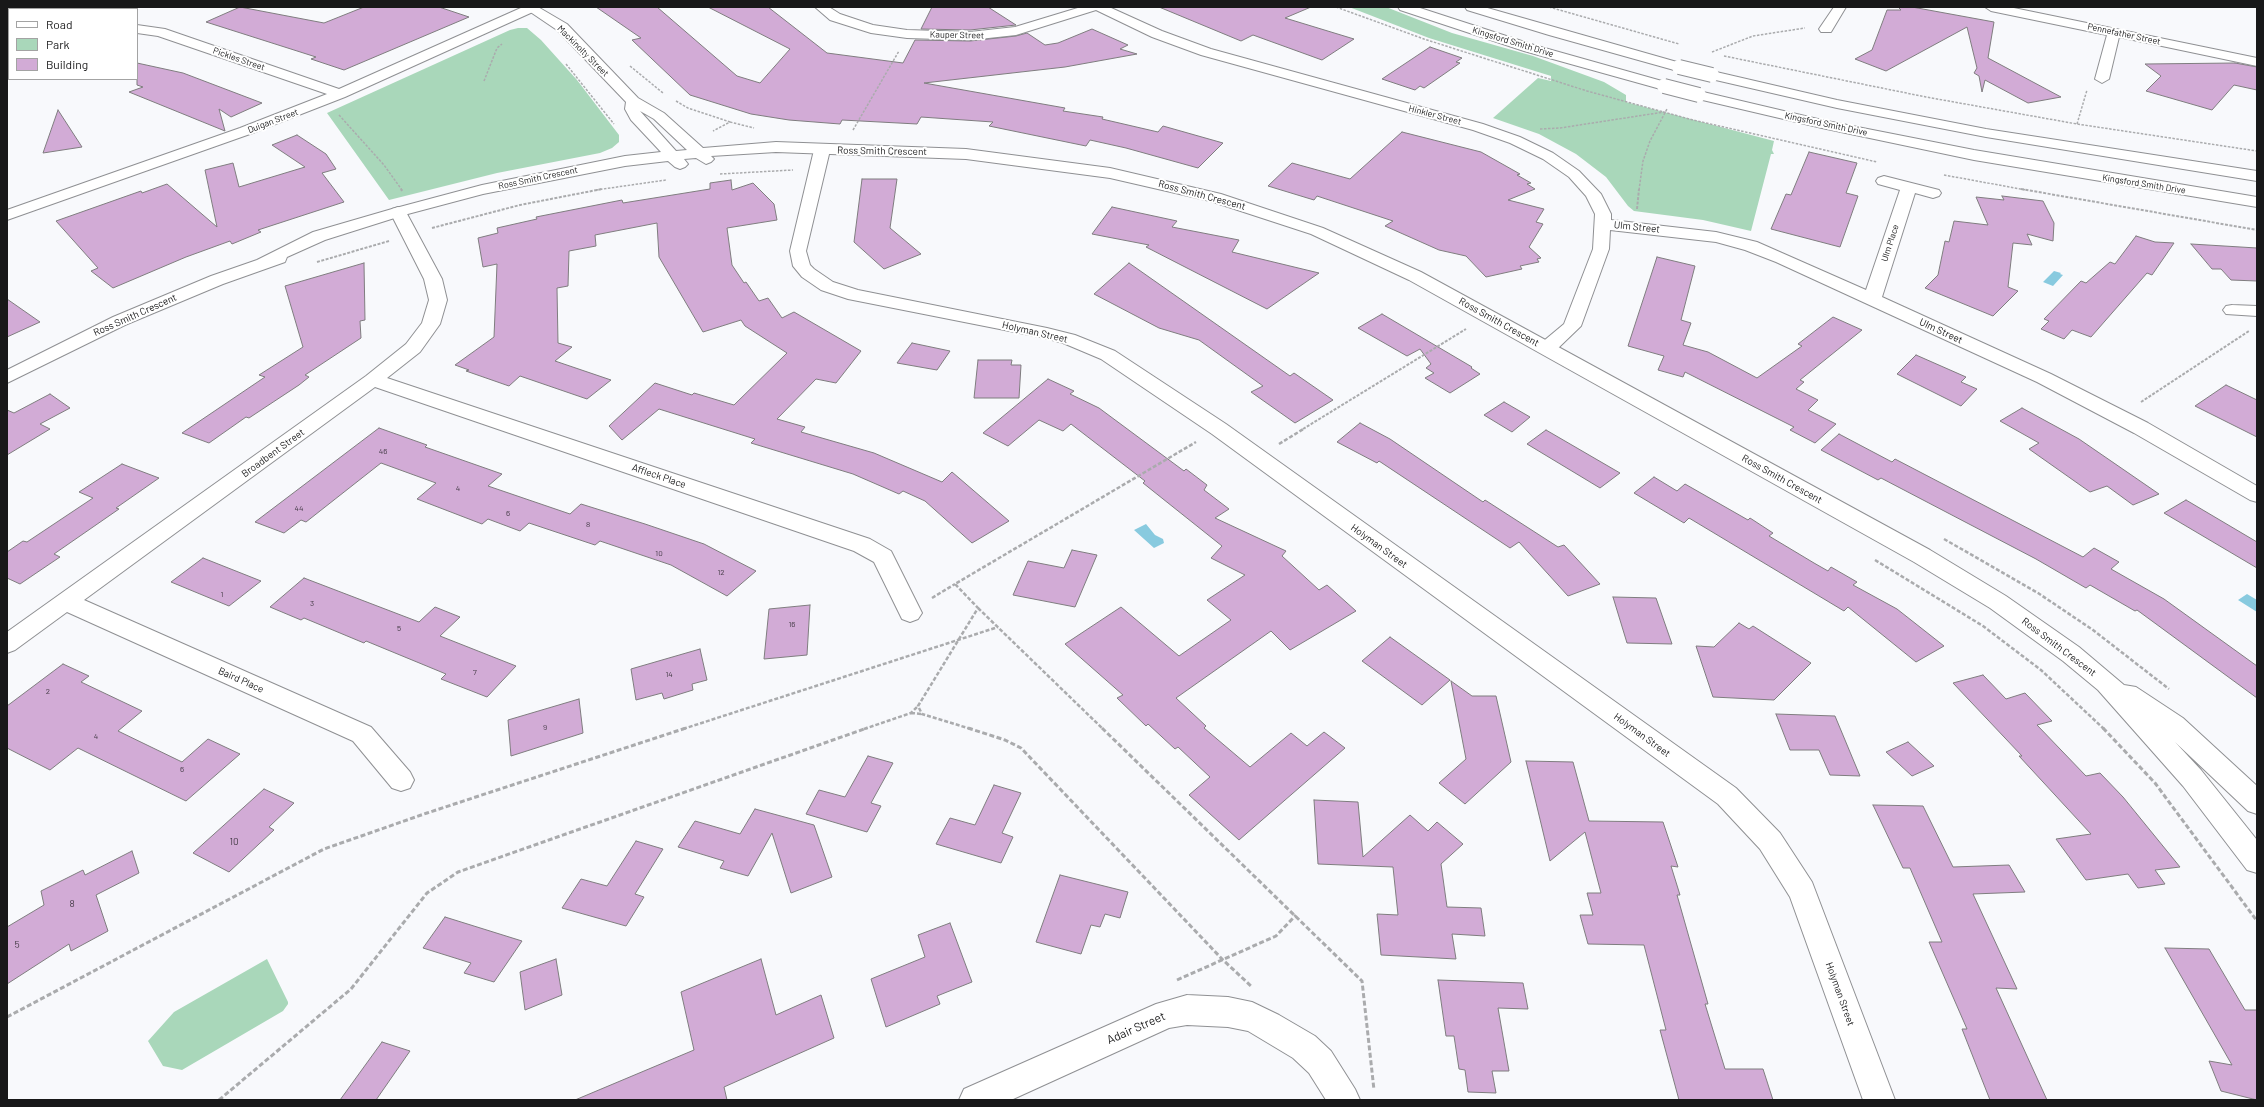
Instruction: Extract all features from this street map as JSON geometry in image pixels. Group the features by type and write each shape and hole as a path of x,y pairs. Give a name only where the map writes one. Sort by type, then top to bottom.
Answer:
{"street":[{"name":"Duigan Street","path":"7,215 245,131 325,100 530,7"},
{"name":"Mackinolty Street","path":"530,7 562,27 632,101 659,116 715,168"},
{"name":"Kauper Street","path":"821,7 835,17 850,24 870,30 910,34 994,35 1016,32 1094,7"},
{"name":"Hinkler Street","path":"1099,7 1157,34 1206,52 1496,133 1548,156 1574,174 1593,194 1603,214 1604,224 1602,249 1572,326 1546,348"},
{"name":"Kingsford Smith Drive","path":"1404,7 1529,48 1664,86 1822,124 1974,155 2257,202"},
{"path":"1471,7 1679,67 1837,104 1986,133 2257,176"},
{"path":"1826,30 1840,7"},
{"name":"Pennefather Street","path":"1992,7 2257,62"},
{"name":"Pickles Street","path":"138,30 160,32 340,94"},
{"path":"2102,80 2114,32"},
{"name":"Mackinolty Street","path":"632,101 632,109 636,116 677,161"},
{"path":"606,165 626,159 643,149 650,142 652,134"},
{"name":"Ross Smith Crescent","path":"406,219 539,189 677,161 698,152 776,147 822,150 894,150 966,154 1038,162 1110,173 1215,197 1317,231 1389,263 1546,348 1928,560 1998,602 2071,654 2107,683 2192,778 2257,861"},
{"name":"Ross Smith Crescent","path":"7,377 119,321 266,262 307,252 406,219 482,190 606,165 677,161 715,168 822,150"},
{"name":"Holyman Street","path":"822,150 798,251 802,266 808,273 827,286 854,295 1047,333 1069,339 1108,355 1142,376 1219,429 1257,458 1727,796 1770,841 1802,891 1879,1100"},
{"path":"1884,181 1933,193"},
{"name":"Ulm Place","path":"1872,299 1909,187"},
{"name":"Broadbent Street","path":"7,644 373,380 414,348 431,324 438,300 433,279 406,219"},
{"name":"Ulm Street","path":"1604,224 1716,237 1751,246 1872,299 2044,378 2118,416 2257,495"},
{"path":"2232,310 2257,311"},
{"name":"Affleck Place","path":"373,380 862,545 883,557 910,613"},
{"name":"Baird Place","path":"66,602 362,734 401,780"},
{"name":"Ross Smith Crescent","path":"2107,683 2131,696 2174,725 2257,803"},
{"name":"Adair Street","path":"975,1100 1167,1014 1187,1010 1228,1012 1252,1017 1304,1047 1320,1062 1344,1100"}],"path":[{"path":"1336,7 1503,65 1664,112 1885,163 1884,181"},
{"path":"1549,7 1683,45"},
{"path":"854,129 910,34"},
{"path":"484,81 497,48 502,43"},
{"path":"1705,51 1926,97 2077,124 2257,151"},
{"path":"564,61 632,147 643,149"},
{"path":"626,61 666,95"},
{"path":"2077,124 2088,84"},
{"path":"671,98 688,108 730,122 699,138 686,141"},
{"path":"325,100 384,165 406,219 520,205 597,190 669,179"},
{"path":"1496,133 1509,127 1552,129 1664,112"},
{"path":"715,168 794,170"},
{"path":"1942,175 2105,205 2257,230"},
{"path":"2118,416 2257,326 2232,310"},
{"path":"1257,458 1487,316"},
{"path":"1461,325 1468,329"},
{"path":"1219,429 955,584 1362,981 1375,1093"},
{"path":"1872,558 1983,626 2041,670 2098,723 2155,783 2257,921"},
{"path":"912,713 961,639 978,608"},
{"path":"7,1017 324,849 435,810 998,627"},
{"path":"918,706 922,714"},
{"path":"219,1100 351,988 427,893 458,872 912,713 922,714 1005,740 1021,748 1223,960 1260,994 1252,1017"},
{"path":"1174,982 1276,936 1296,915"}],"green space":[{"path":"1349,7 1386,7 1452,33 1533,56 1604,82 1626,95 1626,102 1774,141 1772,150 1774,154 1771,154 1751,231 1703,220 1634,211 1628,206 1606,177 1576,154 1539,134 1493,118 1538,78 1551,81 1551,76 1429,38"},
{"path":"527,28 541,40 577,80 619,135 619,142 612,148 600,153 497,173 389,200 327,113 510,30"},
{"path":"267,959 288,1002 283,1011 182,1070 163,1066 148,1041 174,1012"}],"water":[{"path":"2054,271 2063,275 2053,286 2043,282"},
{"path":"1146,524 1155,535 1163,539 1164,543 1154,548 1134,530"},
{"path":"2247,594 2257,600 2257,612 2238,600"}],"building":[{"path":"240,7 324,23 364,7 439,7 469,17 344,70 311,59 316,57 206,22"},
{"path":"596,7 657,7 737,76 760,83 790,49 708,7 768,7 827,53 903,63 915,40 970,41 1016,36 1027,33 1045,45 1058,43 1092,29 1128,45 1120,49 1137,54 1065,67 924,83 1065,108 1063,111 1103,117 1102,119 1158,132 1163,126 1223,143 1198,168 1126,148 1090,140 1086,146 989,126 993,122 921,117 917,124 842,120 840,124 789,120 751,114 690,95 632,40 641,38"},
{"path":"932,7 988,7 1016,25 970,30 921,29"},
{"path":"1159,7 1311,7 1285,18 1354,39 1322,60 1253,35 1241,41"},
{"path":"1898,7 1912,7 1994,22 1988,58 2061,97 2028,103 1985,80 1982,92 1979,76 1974,73 1977,68 1967,27 1886,71 1855,59 1872,50 1887,10 1901,10"},
{"path":"1430,47 1462,58 1456,62 1460,63 1424,88 1420,86 1415,90 1382,79"},
{"path":"138,63 183,73 262,103 231,117 219,109 225,131 129,92 143,87 137,85"},
{"path":"2235,63 2257,67 2257,90 2234,85 2212,110 2146,91 2161,76 2145,64"},
{"path":"58,110 82,147 43,153"},
{"path":"1402,132 1481,152 1520,174 1517,175 1531,183 1527,184 1535,189 1508,200 1544,209 1536,222 1543,224 1529,247 1541,258 1537,259 1539,262 1520,266 1522,269 1486,277 1466,256 1439,250 1385,226 1393,221 1317,196 1314,200 1268,186 1292,163 1350,179"},
{"path":"297,135 326,154 336,169 322,173 344,202 258,230 261,232 232,244 230,241 186,257 113,288 91,271 98,268 56,221 141,191 142,193 167,184 217,227 205,170 233,163 239,187 305,167 272,145"},
{"path":"1809,152 1857,163 1846,193 1858,196 1840,247 1771,229 1786,194 1791,195"},
{"path":"862,179 897,179 890,228 921,254 884,269 854,242"},
{"path":"731,180 732,190 753,183 774,204 777,220 727,228 732,265 744,283 746,282 759,301 768,298 782,318 794,312 861,351 836,383 816,379 777,419 805,427 801,432 874,453 942,482 952,472 1009,521 972,543 925,501 903,491 899,494 853,474 751,443 755,439 659,409 622,440 609,426 655,383 692,395 694,393 734,405 787,353 745,326 741,320 703,332 659,257 657,223 595,235 596,246 569,251 568,286 557,288 558,343 572,347 555,361 611,380 587,399 520,376 509,386 466,371 469,370 455,365 494,337 497,264 483,267 478,238 498,233 497,228 537,219 536,217 622,200 623,203 710,189 710,183"},
{"path":"2002,196 2043,201 2054,223 2053,241 2027,234 2032,245 2013,243 2008,287 2018,291 1993,316 1925,288 1938,275 1945,241 1949,242 1954,221 1988,225 1976,197 2004,200"},
{"path":"1112,207 1177,221 1172,227 1239,240 1232,252 1319,273 1267,309 1146,247 1149,245 1092,234"},
{"path":"2136,236 2155,242 2174,243 2152,275 2147,273 2091,337 2072,330 2064,339 2041,329 2049,321 2044,319 2081,281 2086,283 2110,262 2115,264"},
{"path":"2191,244 2257,248 2257,281 2231,280 2221,269 2212,269"},
{"path":"1657,257 1695,266 1681,320 1691,323 1683,345 1708,352 1757,378 1802,346 1798,344 1833,317 1862,330 1800,380 1804,382 1796,389 1818,400 1808,410 1836,424 1815,443 1790,430 1794,427 1685,372 1683,377 1658,370 1664,356 1628,346"},
{"path":"364,263 365,320 360,321 361,338 305,375 309,377 299,385 249,418 246,417 209,443 182,433 265,377 259,375 303,347 285,286"},
{"path":"1129,263 1290,376 1294,373 1333,400 1295,423 1251,392 1263,386 1199,340 1159,328 1094,294"},
{"path":"7,299 40,322 7,337"},
{"path":"1382,314 1472,367 1471,368 1480,374 1450,393 1425,378 1434,373 1426,368 1431,364 1420,349 1407,356 1358,328"},
{"path":"912,343 950,351 937,370 897,363"},
{"path":"1916,355 1966,377 1961,382 1977,389 1961,406 1897,374"},
{"path":"978,360 1012,360 1011,365 1021,365 1019,398 974,398"},
{"path":"1048,379 1074,391 1070,394 1099,408 1184,471 1186,469 1207,485 1204,490 1229,509 1215,518 1286,551 1282,556 1319,590 1327,585 1356,611 1290,650 1271,631 1176,698 1206,726 1204,728 1250,767 1291,733 1307,746 1324,732 1345,748 1239,840 1189,795 1210,777 1178,747 1175,749 1148,724 1146,726 1117,698 1123,695 1065,644 1121,607 1179,656 1231,620 1207,600 1245,575 1211,558 1222,546 1143,483 1145,481 1071,424 1063,431 1039,420 1008,446 983,433"},
{"path":"2226,385 2257,400 2257,437 2195,406"},
{"path":"50,394 70,408 40,424 50,429 7,455 7,410 14,413"},
{"path":"1504,402 1530,417 1512,432 1484,415"},
{"path":"2022,408 2079,439 2159,494 2133,505 2107,486 2090,492 2029,449 2039,443 2000,421"},
{"path":"1360,423 1390,439 1483,502 1485,500 1558,547 1564,545 1600,584 1568,596 1519,542 1510,548 1379,461 1377,463 1337,442"},
{"path":"379,428 427,445 425,447 502,474 488,486 570,514 581,504 645,524 704,544 756,571 727,596 671,565 600,541 595,545 529,523 520,531 488,519 482,524 417,499 436,483 381,463 306,522 301,520 284,533 255,522"},
{"path":"1546,430 1620,473 1600,488 1527,444"},
{"path":"1839,434 1892,462 1895,459 2083,557 2094,548 2119,562 2111,569 2164,599 2257,666 2257,698 2137,610 2135,611 2090,585 2086,588 2036,559 1881,478 1878,480 1821,450"},
{"path":"122,464 159,478 116,508 119,509 54,554 60,557 20,584 7,578 7,552 23,541 27,542 93,498 79,492"},
{"path":"1654,477 1677,491 1685,484 1748,520 1750,518 1773,533 1769,536 1814,563 1828,571 1831,567 1857,582 1853,585 1897,609 1944,646 1916,662 1848,607 1844,611 1689,518 1684,523 1634,493"},
{"path":"2186,500 2257,542 2257,568 2164,513"},
{"path":"1072,550 1097,555 1075,607 1013,595 1028,561 1064,568"},
{"path":"203,558 261,581 229,606 171,582"},
{"path":"304,578 419,622 435,607 460,617 440,636 516,666 487,697 441,679 446,674 366,641 364,643 304,618 301,620 270,607"},
{"path":"1613,597 1656,598 1672,644 1627,643"},
{"path":"810,605 807,655 764,659 769,609"},
{"path":"1739,623 1749,629 1753,626 1811,663 1774,700 1713,697 1696,646 1714,647"},
{"path":"1390,637 1450,680 1422,705 1362,661"},
{"path":"700,649 707,680 692,684 693,690 664,699 662,693 636,700 631,669"},
{"path":"63,664 89,676 81,682 142,711 118,731 182,762 208,739 240,754 186,801 78,748 50,770 7,748 7,706"},
{"path":"1983,675 2006,699 2025,693 2052,721 2037,725 2086,776 2100,773 2123,797 2180,867 2155,870 2165,884 2138,888 2128,874 2086,880 2056,839 2091,834 2019,756 2022,756 1953,683"},
{"path":"1451,681 1472,696 1496,696 1511,762 1465,804 1439,783 1466,759"},
{"path":"579,699 583,733 511,756 508,720"},
{"path":"1776,714 1835,716 1860,776 1830,775 1819,750 1790,750"},
{"path":"1908,742 1934,766 1912,776 1886,752"},
{"path":"868,756 893,763 871,803 881,806 867,832 806,814 819,790 845,797"},
{"path":"1526,761 1573,762 1589,821 1663,822 1678,867 1671,866 1680,895 1677,895 1708,1004 1705,1004 1725,1069 1763,1069 1773,1100 1679,1100 1660,1030 1666,1030 1644,945 1588,944 1580,915 1593,915 1587,893 1601,893 1585,832 1550,861"},
{"path":"994,785 1021,793 1002,833 1013,837 1001,863 936,844 950,818 975,825"},
{"path":"264,789 294,803 269,827 274,830 229,872 193,853"},
{"path":"1314,800 1358,802 1363,857 1410,815 1428,831 1437,822 1463,844 1441,864 1447,907 1481,908 1485,936 1452,934 1456,959 1381,955 1377,914 1398,915 1393,867 1318,864"},
{"path":"1873,805 1923,806 1953,867 2009,865 2025,892 1973,894 2017,989 1996,988 2047,1100 1990,1100 1962,1029 1967,1029 1929,942 1942,942 1910,868 1903,868"},
{"path":"755,809 814,825 832,877 791,893 772,833 748,876 720,868 724,861 678,847 695,821 740,834"},
{"path":"636,841 663,849 635,894 644,897 626,926 562,908 581,879 607,886"},
{"path":"132,851 139,873 96,895 108,931 71,951 69,944 7,984 7,927 44,905 41,891 83,870 85,875"},
{"path":"1060,875 1128,892 1120,918 1105,914 1100,927 1091,925 1081,954 1036,942"},
{"path":"445,917 522,941 494,982 464,973 471,963 423,948"},
{"path":"950,923 972,982 937,996 940,1004 886,1027 871,979 925,957 918,935"},
{"path":"2165,948 2209,949 2245,1010 2257,1010 2257,1100 2221,1091 2209,1061 2232,1065"},
{"path":"556,959 562,995 525,1010 520,972"},
{"path":"761,959 776,1015 821,995 834,1038 724,1087 727,1100 575,1100 694,1050 681,992"},
{"path":"1438,980 1523,983 1528,1009 1498,1008 1509,1071 1492,1071 1496,1093 1468,1092 1465,1070 1459,1069 1454,1036 1446,1036"},
{"path":"382,1042 410,1051 376,1100 340,1100"}]}
